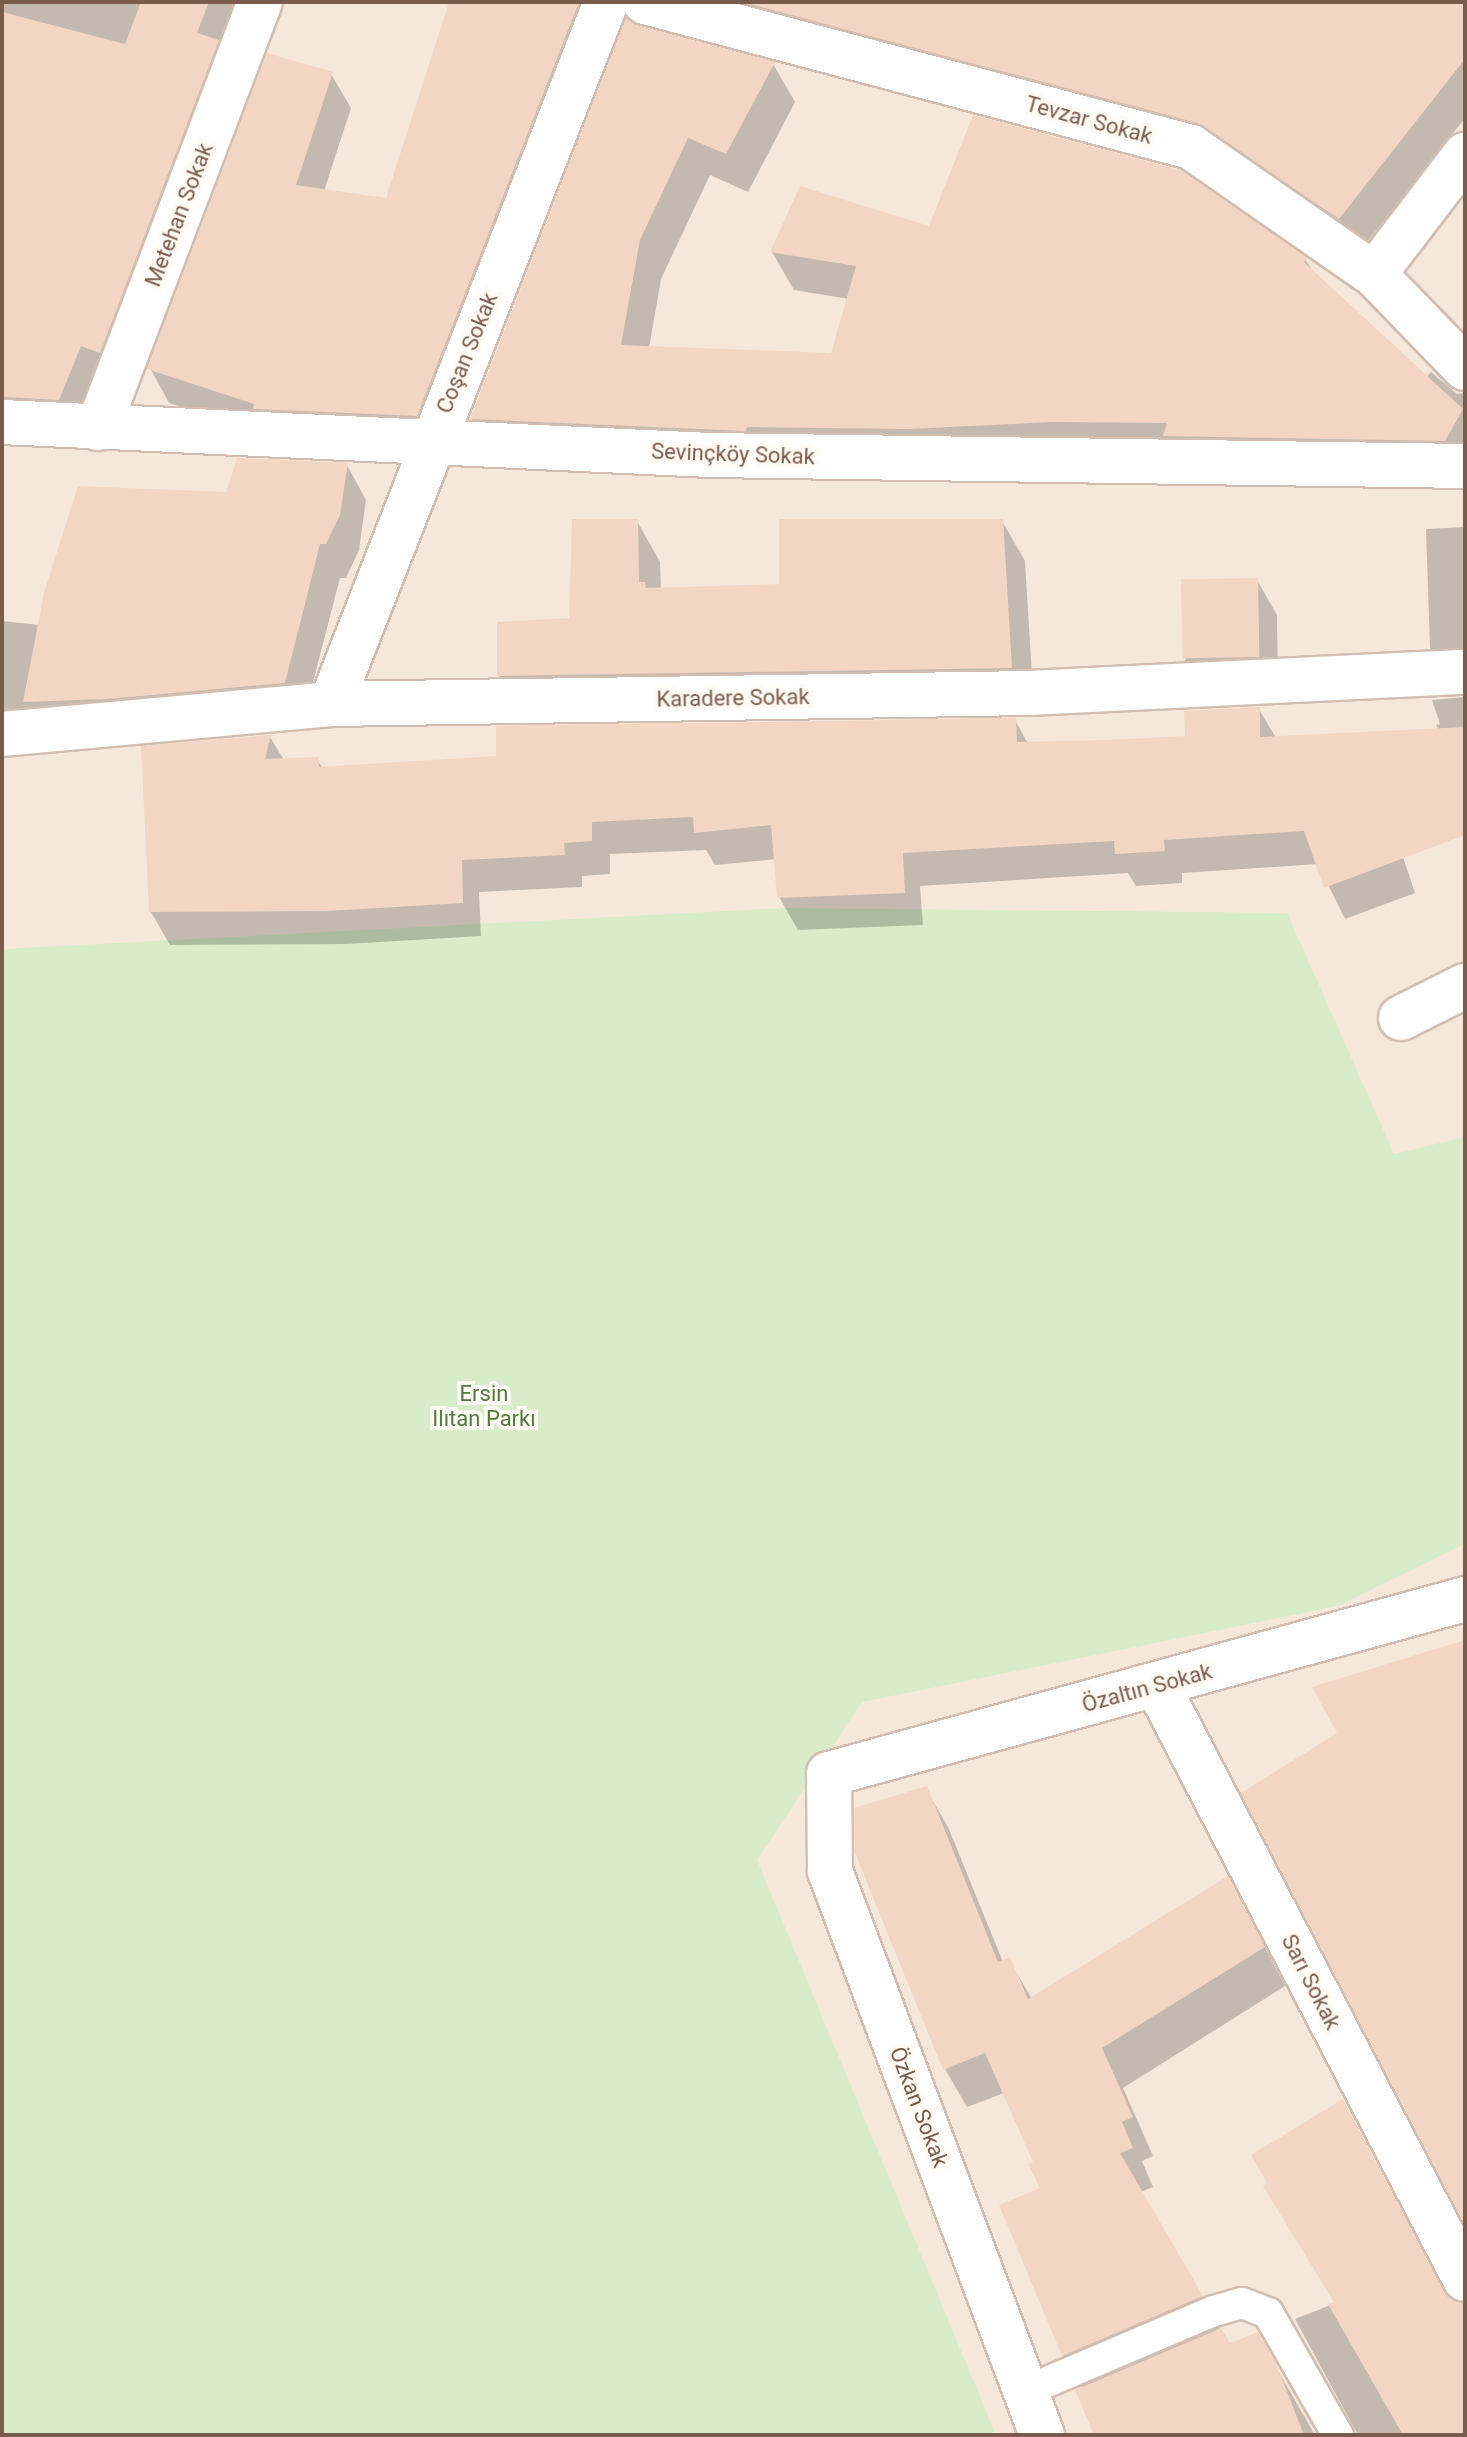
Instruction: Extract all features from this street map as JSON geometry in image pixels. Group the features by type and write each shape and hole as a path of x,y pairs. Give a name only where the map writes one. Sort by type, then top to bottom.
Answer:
{"street":[{"name":"Metehan Sokak","path":"98,428 260,2"},
{"name":"Coşan Sokak","path":"331,704 606,2"},
{"name":"Tevzar Sokak","path":"645,2 1191,147 1374,274 1465,368"},
{"path":"1374,274 1465,155"},
{"name":"Sevinçköy Sokak","path":"2,422 709,455 1465,466"},
{"name":"Karadere Sokak","path":"2,734 331,704 1030,693 1465,672"},
{"path":"1401,1018 1465,986"},
{"name":"Özaltın Sokak","path":"829,1774 1465,1599"},
{"name":"Sarı Sokak","path":"1157,1685 1465,2279"},
{"name":"Özkan Sokak","path":"829,1774 830,1871 1042,2435"}],"lane":[{"path":"1026,2391 1214,2311 1242,2303 1268,2313 1338,2435"}],"shaded area":[{"path":"2,2 1465,2 1465,2435 2,2435"}],"green space":[{"name":"Ersin Ilıtan Parkı","path":"783,908 1287,913 1394,1154 1465,1137 1465,1544 1338,1606 862,1702 757,1860 996,2435 2,2435 2,949"}],"building":[{"path":"141,2 209,2 197,33 219,40 100,353 81,346 59,400 2,397 2,12 125,44"},
{"path":"449,2 579,2 417,416 253,409 254,404 147,369 267,53 333,72 296,185 386,198"},
{"path":"742,2 1465,2 1465,59 1339,219 1197,123"},
{"path":"626,18 639,26 775,62 726,154 688,138 640,240 621,345 831,353 856,266 770,252 800,186 929,226 973,115 1180,170 1307,258 1304,262 1463,409 1445,441 1163,436 1167,423 1053,422 908,429 747,427 746,431 470,419"},
{"path":"237,458 348,463 340,515 326,544 320,544 285,683 108,699 23,702 44,593 78,486 226,492"},
{"path":"572,519 638,519 639,582 645,582 646,588 779,584 779,519 1003,519 1012,668 497,676 497,622 569,618"},
{"path":"1258,578 1259,657 1182,658 1181,579"},
{"path":"1260,707 1260,737 1465,727 1465,835 1324,888 1304,831 1164,840 1165,851 1115,854 1114,841 903,853 905,893 777,898 771,825 694,833 693,817 592,822 592,841 564,843 565,855 462,860 463,903 327,911 149,912 141,746 271,735 265,759 318,757 319,767 496,756 496,726 1016,718 1017,742 1107,740 1185,736 1184,711"},
{"path":"1465,1640 1465,2225 1241,1793 1337,1733 1312,1687"},
{"path":"927,1786 998,1962 1010,1957 1028,1999 1228,1876 1265,1947 1102,2048 1133,2117 1122,2122 1133,2148 1120,2153 1203,2296 1062,2356 999,2205 1040,2188 1028,2164 1033,2162 985,2053 943,2070 855,1853 854,1808"},
{"path":"1343,2099 1443,2290 1452,2300 1465,2304 1465,2435 1403,2435 1328,2304 1334,2302 1263,2186 1267,2183 1251,2155"},
{"path":"1221,2328 1230,2343 1258,2332 1275,2361 1304,2435 1094,2435 1075,2390"}]}
